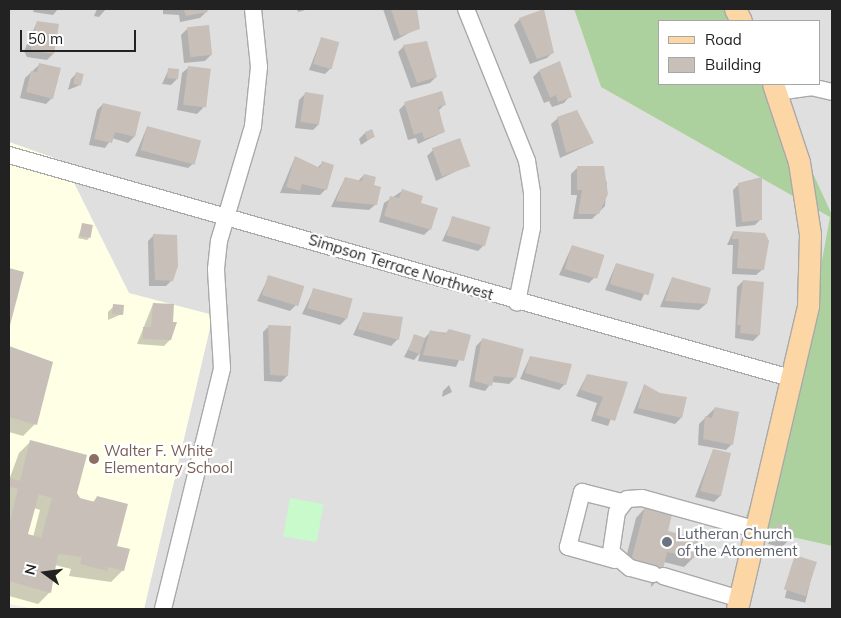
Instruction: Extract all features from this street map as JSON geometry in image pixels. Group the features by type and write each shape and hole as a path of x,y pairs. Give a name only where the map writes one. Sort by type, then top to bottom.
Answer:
{"main road":[{"path":"738,604 794,379 808,306 810,234 800,162 775,88"}],"street":[{"path":"163,609 222,368 216,270 226,215 253,126 260,67 253,9"},
{"path":"466,9 527,162 532,193 532,228 517,302"},
{"path":"775,88 811,87 832,92"},
{"name":"Simpson Terrace Northwest","path":"9,155 226,215 517,302 794,379"},
{"path":"738,604 615,560 568,547 582,492 622,502 642,498 757,530"},
{"path":"615,560 610,544 622,502"}],"shaded area":[{"path":"9,9 574,9 601,87 829,216 772,85 821,85 821,20 745,20 740,9 832,9 832,215 810,327 746,527 832,546 832,609 144,609 213,315 129,294 63,161 9,142"},
{"name":"Walter F. White Elementary School","path":"9,142 63,161 129,293 213,315 144,609 35,609 9,604"}],"green space":[{"path":"574,9 740,9 745,20 658,20 658,85 772,85 832,215 832,546 743,526 810,327 830,217 601,87"},
{"path":"290,498 323,504 317,542 283,536"}],"building":[{"path":"174,9 207,9 208,12 186,16 184,10"},
{"path":"391,9 417,9 420,29 400,36"},
{"path":"544,9 554,53 537,59 519,18"},
{"path":"37,21 59,24 54,54 32,51 30,45"},
{"path":"209,25 212,55 190,57 187,27"},
{"path":"321,37 339,42 332,69 313,64"},
{"path":"427,41 437,77 417,83 403,45"},
{"path":"560,61 572,97 558,102 556,95 550,98 539,70"},
{"path":"39,63 61,68 53,99 26,92 31,71 37,72"},
{"path":"188,66 211,69 206,108 183,105"},
{"path":"168,68 179,69 178,79 167,78"},
{"path":"76,72 84,74 81,86 73,84"},
{"path":"442,91 446,105 438,107 445,132 424,139 422,132 414,135 404,102"},
{"path":"305,92 324,95 319,125 300,122"},
{"path":"103,103 141,112 135,137 115,132 112,143 94,139"},
{"path":"577,110 594,143 566,153 557,117"},
{"path":"147,126 201,140 195,165 141,150"},
{"path":"372,129 375,137 367,140 365,132"},
{"path":"460,138 470,166 442,176 432,148"},
{"path":"295,156 320,168 322,161 334,165 327,190 302,184 300,191 286,187"},
{"path":"577,166 604,166 608,194 599,214 578,214 582,190 577,190"},
{"path":"364,174 376,177 374,185 381,187 377,205 336,201 345,177 362,181"},
{"path":"762,177 762,220 742,222 738,183"},
{"path":"402,189 423,196 421,203 438,208 431,230 384,216 390,196 399,198"},
{"path":"452,216 490,227 485,246 446,235"},
{"path":"82,223 93,225 91,238 80,236"},
{"path":"733,231 765,233 769,241 764,270 737,268 739,239 732,239"},
{"path":"153,234 177,235 178,266 173,281 155,280"},
{"path":"572,245 605,255 597,279 565,269"},
{"path":"616,263 654,274 648,295 610,284"},
{"path":"9,268 24,272 9,329"},
{"path":"268,275 304,286 298,306 262,295"},
{"path":"672,277 711,288 707,304 665,301"},
{"path":"743,280 764,282 760,335 740,333 741,325 737,325"},
{"path":"313,288 353,299 347,319 308,308"},
{"path":"153,303 174,304 173,322 177,322 171,340 143,339 143,327 151,327"},
{"path":"113,304 124,305 123,315 112,314"},
{"path":"363,312 403,317 399,340 358,329"},
{"path":"268,325 291,326 288,376 270,375"},
{"path":"449,329 471,335 464,361 423,355 430,330 445,334"},
{"path":"414,334 425,338 419,354 408,350"},
{"path":"482,338 524,349 516,378 494,376 492,386 474,381"},
{"path":"9,346 53,362 37,425 9,417"},
{"path":"530,356 572,364 566,385 525,373"},
{"path":"587,374 628,382 615,421 596,415 603,397 581,390"},
{"path":"644,384 660,393 687,397 682,418 638,408"},
{"path":"715,407 739,412 733,445 703,439 705,416 712,418"},
{"path":"30,440 87,455 77,493 80,498 95,502 97,496 128,504 117,546 130,549 124,571 108,567 107,571 80,564 82,557 58,554 51,593 9,581 9,525 18,489 9,486 9,478 20,481","holes":["39,494 52,498 41,538 28,534"]},
{"path":"713,449 731,453 721,496 700,491"},
{"name":"Lutheran Church of the Atonement","path":"645,507 672,514 668,531 699,539 697,546 701,547 694,558 667,552 661,579 657,578 659,568 631,561"},
{"path":"776,524 793,527 790,541 774,538"},
{"path":"795,555 817,562 806,596 784,589"}],"place":[{"name":"Walter F. White Elementary School","path":"94,459"},
{"name":"Lutheran Church of the Atonement","path":"667,542"}]}
